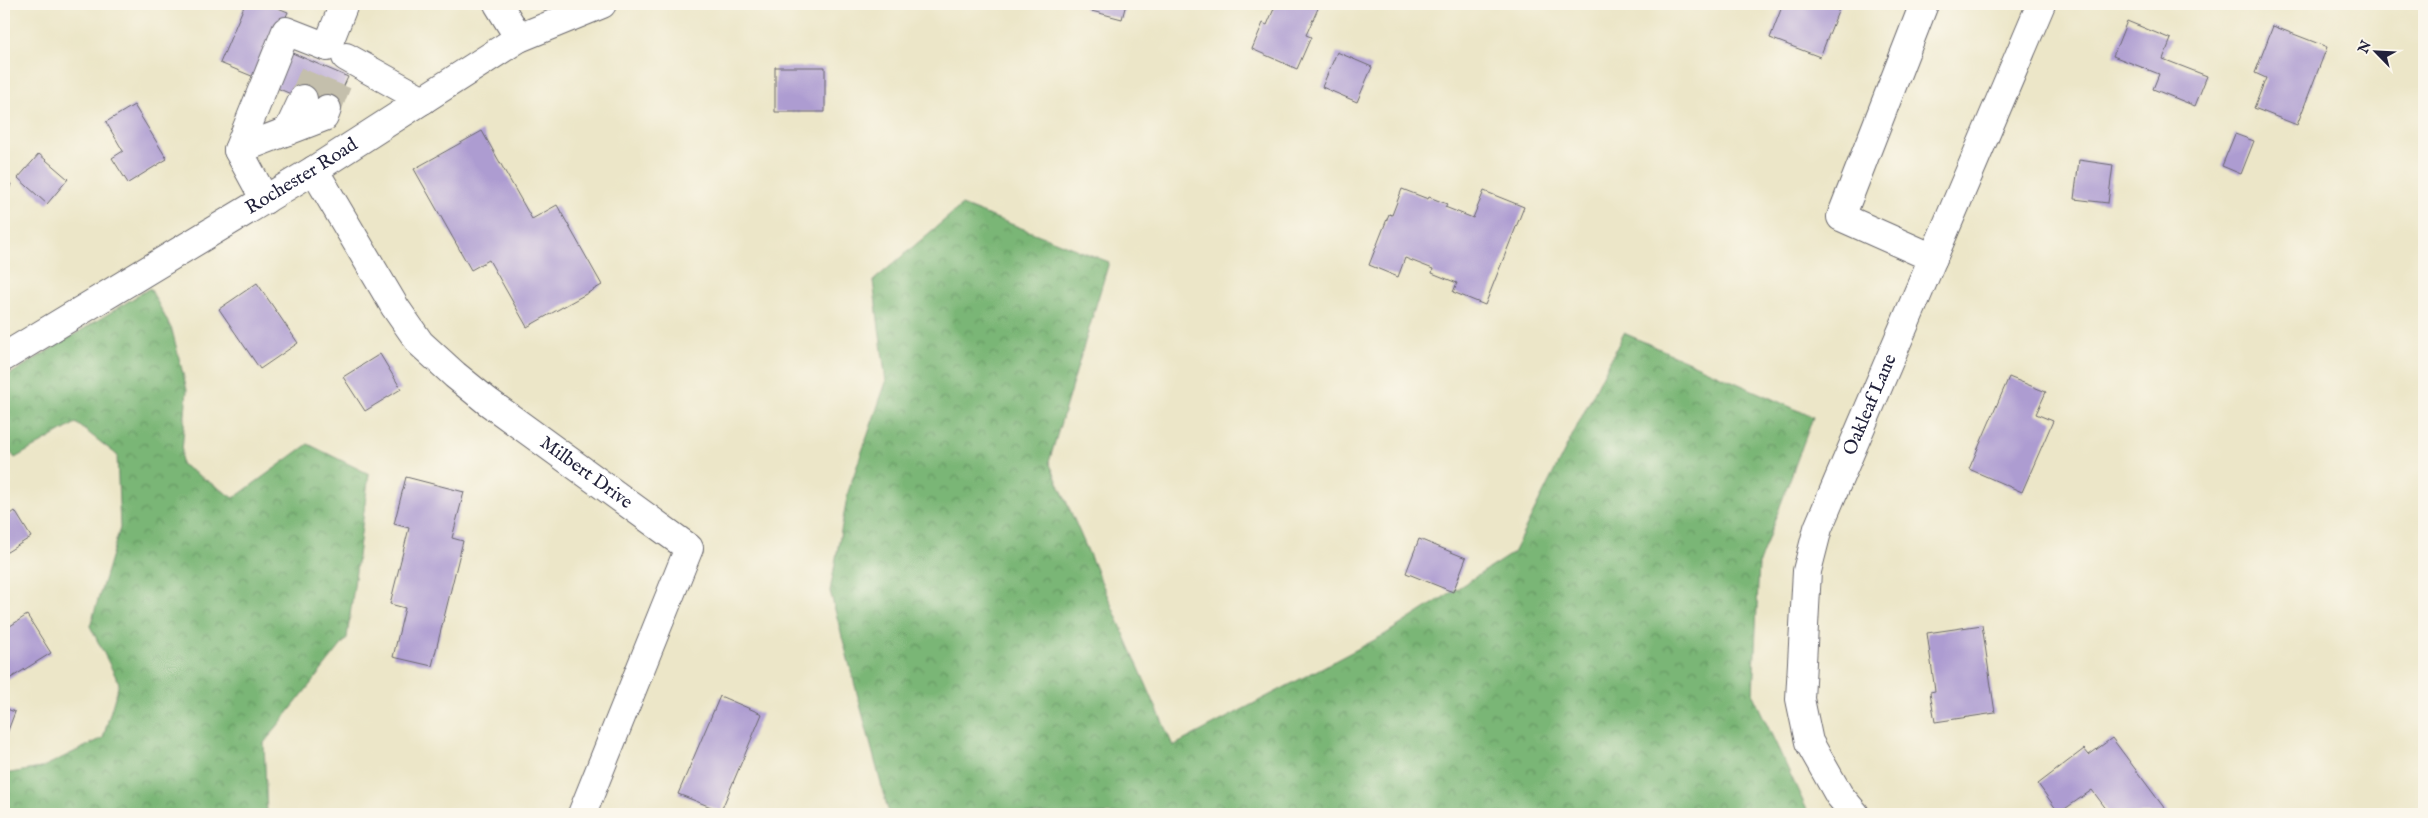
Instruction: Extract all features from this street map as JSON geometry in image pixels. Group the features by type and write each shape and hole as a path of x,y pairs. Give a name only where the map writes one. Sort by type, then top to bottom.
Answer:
{"street":[{"path":"333,61 344,4"},
{"path":"498,4 520,38"},
{"name":"Rochester Road","path":"4,357 314,170 520,38 602,4"},
{"path":"1924,4 1840,217 1933,258"},
{"name":"Oakleaf Lane","path":"1855,814 1840,795 1809,742 1800,699 1807,571 1818,528 2040,4"},
{"path":"238,150 286,31 333,61 423,100"},
{"path":"238,150 324,117 315,104"},
{"path":"238,150 265,200"},
{"name":"Milbert Drive","path":"314,170 395,307 420,343 486,401 689,548 582,814"}],"green space":[{"path":"962,205 1109,262 1049,462 1173,746 1384,635 1513,553 1624,333 1813,417 1759,563 1753,695 1809,814 889,814 830,591 848,492 886,382 873,281"},
{"path":"150,288 172,330 187,390 181,464 234,498 308,444 369,474 347,638 264,743 267,814 4,814 4,774 41,768 103,738 119,683 90,626 120,528 117,455 76,423 15,458 4,444 4,378"}],"building":[{"path":"245,4 268,4 288,12 259,79 220,63"},
{"path":"1086,4 1126,4 1122,19 1084,9"},
{"path":"1276,4 1320,4 1306,35 1311,37 1297,69 1252,49 1263,23 1267,25"},
{"path":"1783,4 1841,4 1820,57 1770,38"},
{"path":"2127,21 2171,39 2163,59 2207,76 2195,106 2153,89 2159,74 2113,56"},
{"path":"2273,26 2327,47 2297,125 2254,108 2266,78 2255,73"},
{"path":"283,49 348,77 332,112 268,84"},
{"path":"1337,52 1372,67 1357,102 1322,87"},
{"path":"775,67 825,67 825,112 775,112"},
{"path":"134,105 167,159 128,183 112,158 123,151 106,122"},
{"path":"482,131 532,219 557,205 602,285 527,327 489,260 471,270 414,169"},
{"path":"2235,134 2254,141 2241,174 2222,166"},
{"path":"39,154 68,179 47,204 18,178"},
{"path":"2079,160 2113,165 2108,203 2074,199"},
{"path":"4,181 11,184 4,202"},
{"path":"1402,189 1447,204 1445,207 1473,218 1484,191 1524,207 1485,305 1453,292 1457,283 1432,273 1433,269 1405,258 1398,277 1369,265 1389,214 1392,215"},
{"path":"257,283 298,343 260,369 219,309"},
{"path":"380,354 401,389 365,411 343,377"},
{"path":"2009,377 2046,392 2036,414 2053,421 2022,492 1969,469"},
{"path":"406,477 464,492 452,538 463,541 432,666 393,657 405,608 390,604 409,528 394,524"},
{"path":"15,511 31,537 4,554 4,519"},
{"path":"1419,539 1466,558 1453,592 1406,573"},
{"path":"27,615 51,653 6,681 4,677 4,630"},
{"path":"1982,625 1995,713 1935,722 1930,692 1935,691 1927,633"},
{"path":"720,696 762,714 721,811 678,794"},
{"path":"4,708 15,712 4,741"},
{"path":"2112,738 2167,814 2110,814 2092,790 2059,813 2038,784 2084,749 2089,755"}],"tunnel":[{"path":"303,99 318,64"},
{"path":"327,109 341,74"}]}
